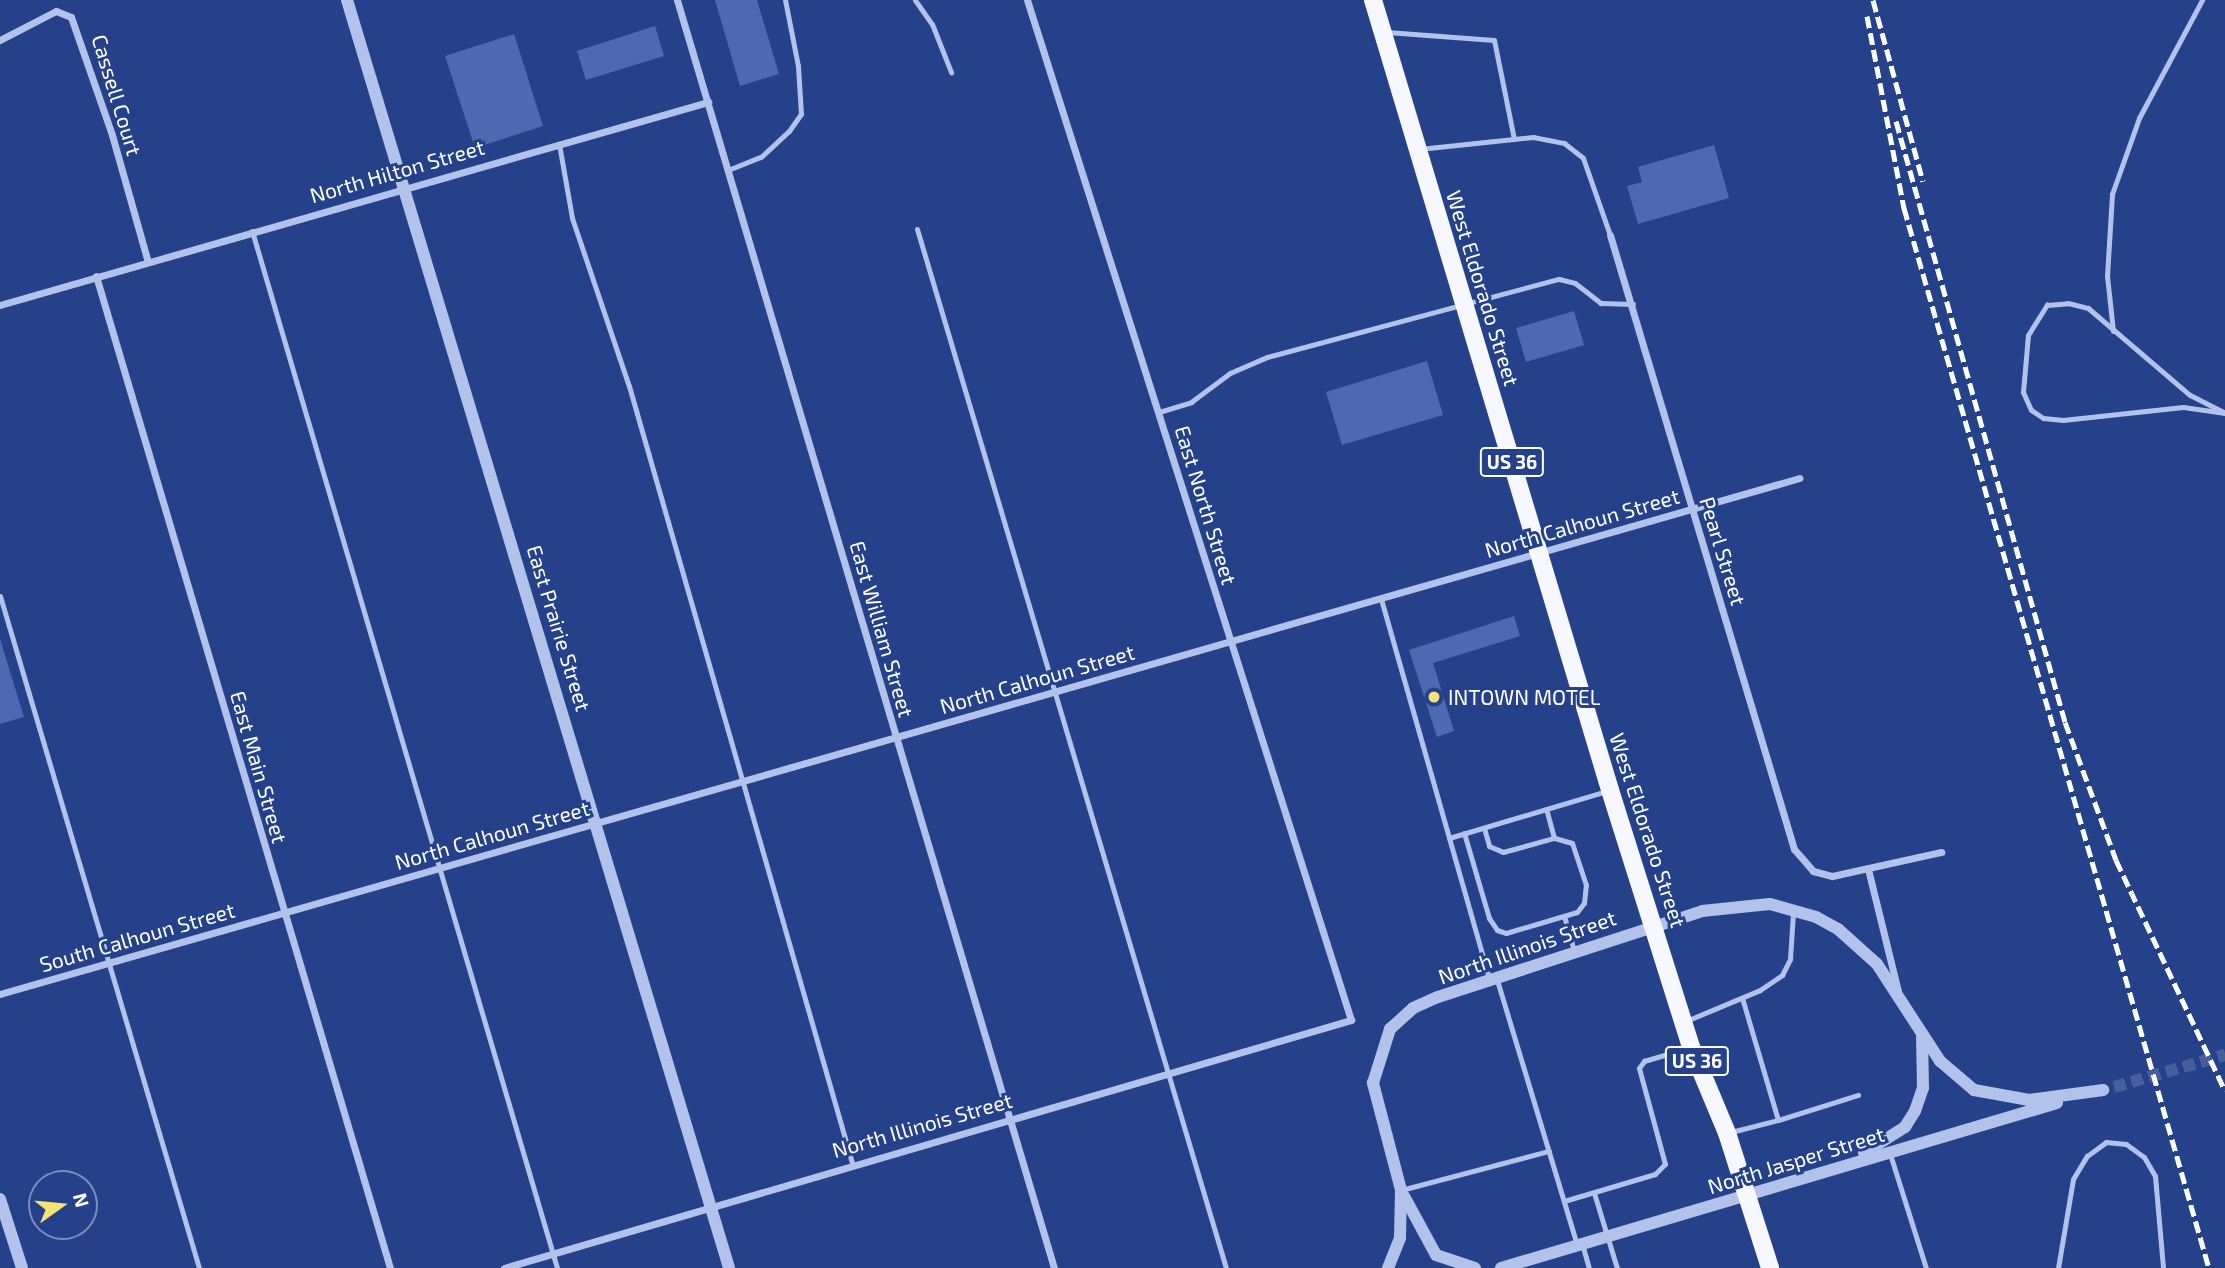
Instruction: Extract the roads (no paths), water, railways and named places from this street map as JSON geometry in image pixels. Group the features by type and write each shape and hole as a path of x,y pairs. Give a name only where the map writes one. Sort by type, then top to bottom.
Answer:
{"main road":[{"name":"West Eldorado Street","path":"1373,0 1610,790 1691,1047 1727,1133 1770,1268"}],"street":[{"name":"East Prairie Street","path":"348,0 729,1268"},
{"name":"East William Street","path":"677,0 1054,1268"},
{"name":"East North Street","path":"1027,0 1351,1020"},
{"name":"Cassell Court","path":"0,40 56,11 71,17 112,135 148,261"},
{"name":"North Hilton Street","path":"0,305 406,186 708,102"},
{"name":"Pearl Street","path":"1610,235 1633,304 1794,849 1813,871 1832,876 1868,869"},
{"name":"East Main Street","path":"96,276 390,1268"},
{"name":"North Calhoun Street","path":"284,913 1800,478"},
{"path":"1899,993 1868,869 1941,852"},
{"name":"North Illinois Street","path":"1388,1268 1400,1238 1401,1190 1375,1101 1375,1066 1390,1029 1413,1009 1493,978 1654,924 1735,905 1770,904 1794,909 1838,929 1858,945 1899,993 1922,1032"},
{"name":"South Calhoun Street","path":"0,994 284,913"},
{"name":"North Illinois Street","path":"504,1268 1351,1020"},
{"path":"1829,1169 1905,1127 1923,1088 1922,1032"},
{"name":"North Jasper Street","path":"1501,1268 1889,1151 2108,1089 2029,1100 1974,1090 1940,1061 1922,1032"},
{"path":"1401,1190 1436,1255 1475,1268"},
{"path":"0,1199 22,1268"}],"lane":[{"path":"728,170 761,157 789,131 800,114 798,66 785,0"},
{"path":"915,0 928,16 951,72"},
{"path":"2113,331 2107,276 2112,194 2139,118 2202,0"},
{"path":"1382,32 1493,40 1514,139"},
{"path":"1416,149 1533,137 1564,143 1583,158 1610,235"},
{"path":"559,144 572,218 601,293 853,1166"},
{"path":"917,229 1226,1268"},
{"path":"252,231 442,868 557,1268"},
{"path":"1159,412 1191,402 1230,373 1267,357 1559,279 1574,283 1601,303 1633,304"},
{"path":"2068,303 2088,308 2190,395 2225,413 2183,407 2063,419 2043,418 2031,410 2024,392 2024,361 2028,335 2048,304 2068,303"},
{"path":"0,596 111,962 115,995 199,1268"},
{"path":"1381,599 1449,838 1564,1201 1588,1268"},
{"path":"1449,838 1610,790"},
{"path":"1546,809 1554,838"},
{"path":"1464,833 1489,918 1497,930 1517,932 1564,916 1584,903 1586,885 1572,843 1554,838 1503,852 1489,846 1484,828"},
{"path":"1683,1022 1772,984 1788,967 1794,909"},
{"path":"1564,916 1574,951"},
{"path":"1742,998 1778,1120"},
{"path":"1564,1201 1655,1174 1665,1164 1639,1068 1644,1061 1691,1047"},
{"path":"1727,1133 1858,1095"},
{"path":"2058,1268 2073,1179 2087,1156 2106,1142 2126,1144 2144,1157 2155,1176 2163,1268"},
{"path":"1401,1190 1549,1151"},
{"path":"1889,1151 1926,1268"},
{"path":"1594,1193 1617,1268"}],"tunnel":[{"path":"2114,1087 2225,1055"}],"railway":[{"path":"1873,0 1923,181"},
{"path":"1867,16 1904,208 2209,1268"},
{"path":"1896,121 2065,722 2116,860 2225,1091"}],"place":[{"name":"INTOWN MOTEL","path":"1434,697"}]}
